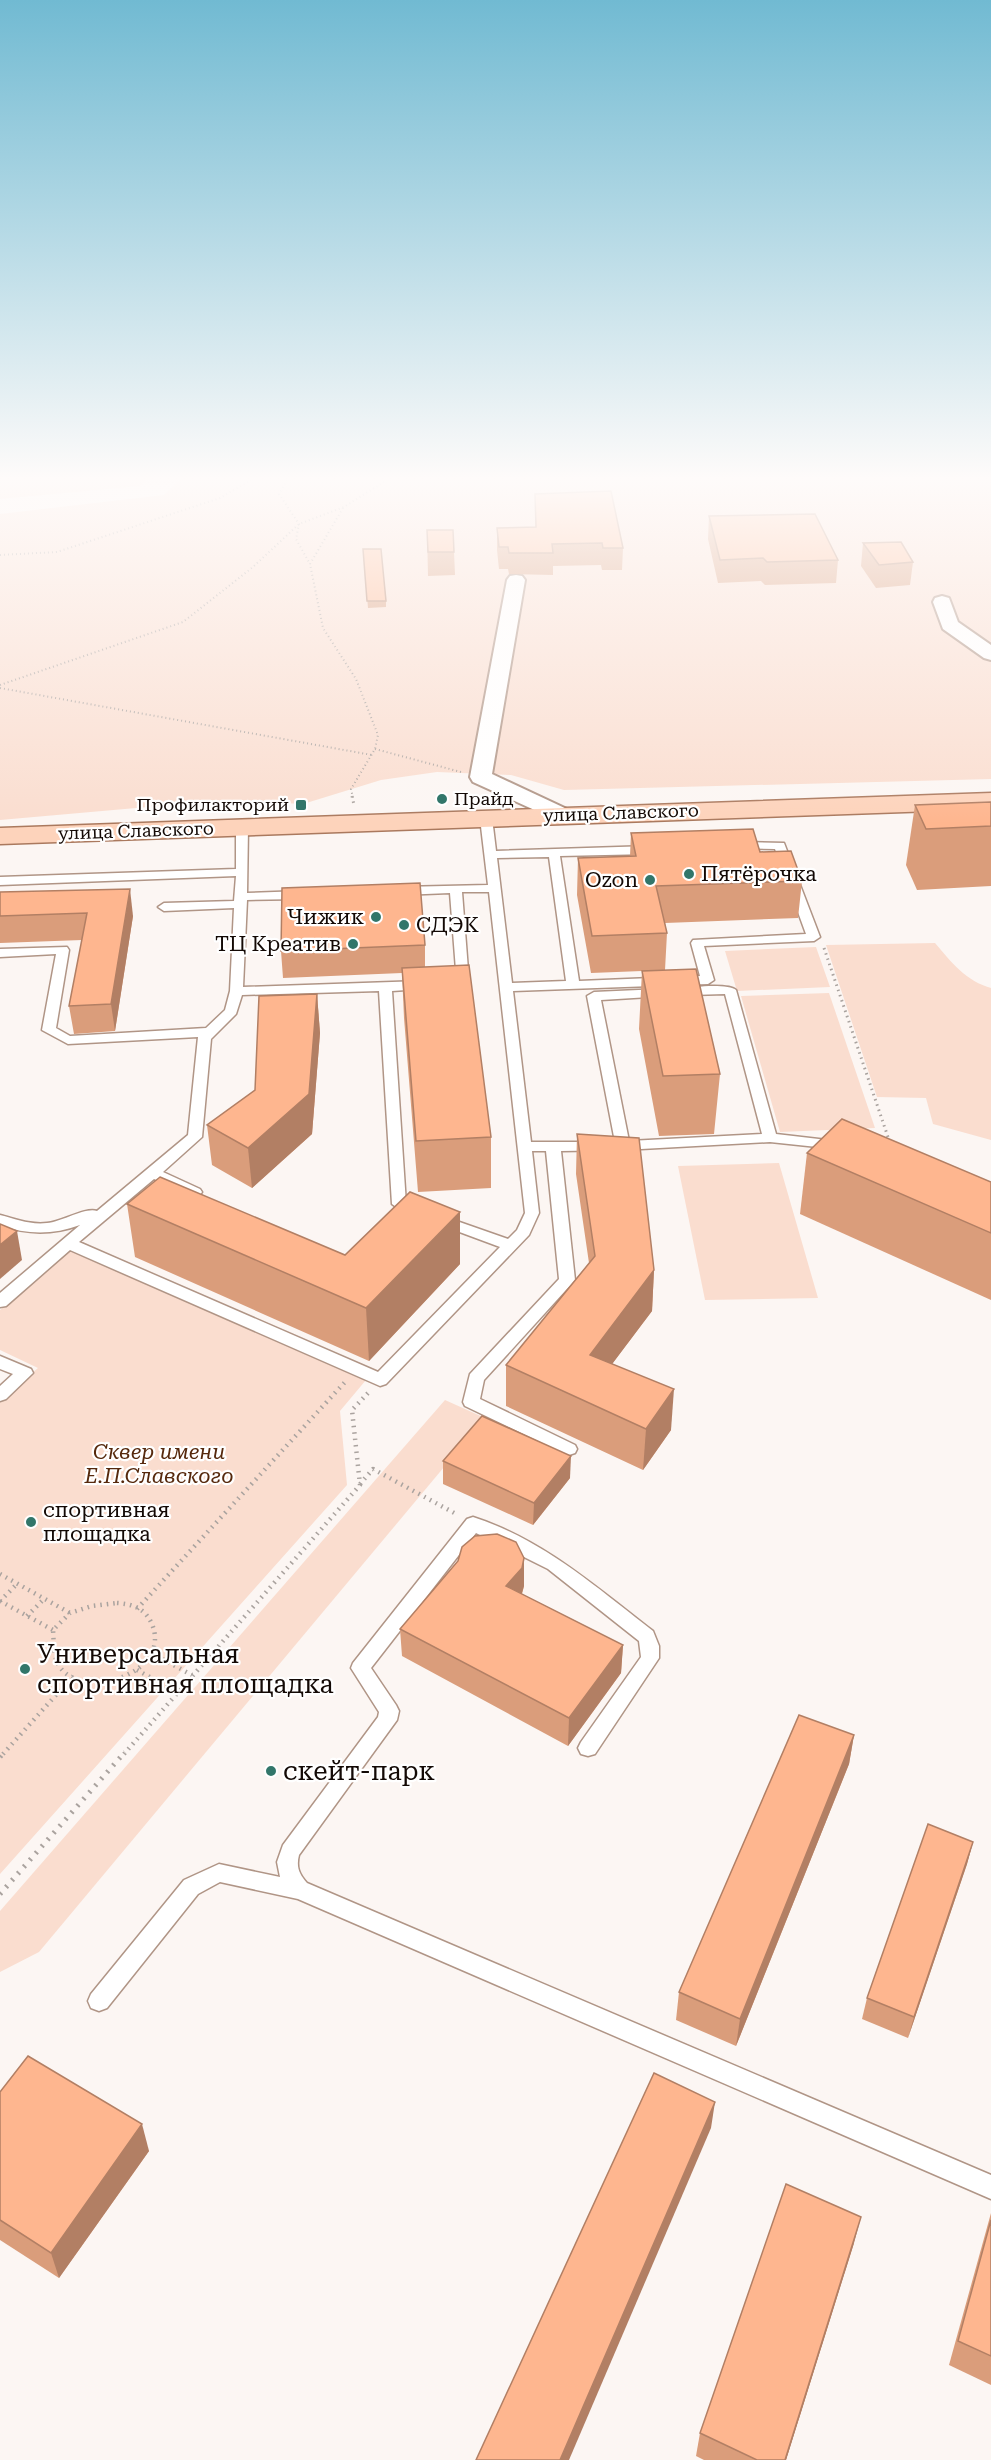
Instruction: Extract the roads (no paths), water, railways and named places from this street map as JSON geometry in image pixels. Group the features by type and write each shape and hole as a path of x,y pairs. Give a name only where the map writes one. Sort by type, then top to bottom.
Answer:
{"main road":[{"name":"улица Славского","path":"0,836 991,801"}],"street":[{"path":"513,595 481,777 561,815"},
{"path":"942,602 950,625 991,654"}],"lane":[{"path":"68,1243 380,1380 524,1232 532,1213 486,818"},
{"path":"0,1302 115,1202 195,1137 204,1038 231,1011 236,991 242,827"},
{"path":"505,987 708,980 697,943 814,937 780,845 733,847"},
{"path":"490,855 661,849"},
{"path":"554,853 573,985"},
{"path":"0,880 242,872"},
{"path":"384,892 494,888"},
{"path":"453,984 464,983 456,889"},
{"path":"164,907 312,894"},
{"path":"0,953 63,950 49,1030 68,1040 209,1032"},
{"path":"236,991 430,985"},
{"path":"385,987 400,1208"},
{"path":"623,1146 594,996 730,990 771,1138"},
{"path":"524,1147 623,1146 771,1138 849,1147"},
{"path":"553,1146 567,1280 476,1378 471,1402 569,1449"},
{"path":"151,1172 205,1197"},
{"path":"0,1220 10,1224 43,1229 68,1226 115,1202"},
{"path":"432,1217 509,1245"},
{"path":"0,1362 25,1373 0,1395"},
{"path":"300,1890 291,1880 288,1871 286,1861 290,1851 387,1720 389,1711 360,1668 473,1524 510,1540 554,1564 646,1636 651,1658 588,1748"},
{"path":"99,2001 191,1887 205,1879 219,1874 300,1890 991,2187"}],"place":[{"name":"Прайд","path":"442,799"},
{"name":"Профилакторий","path":"301,805"},
{"name":"Пятёрочка","path":"689,874"},
{"name":"Ozon","path":"650,880"},
{"name":"Чижик","path":"376,917"},
{"name":"СДЭК","path":"404,925"},
{"name":"ТЦ Креатив","path":"353,944"},
{"name":"спортивная площадка","path":"31,1522"},
{"name":"Универсальная спортивная площадка","path":"25,1669"},
{"name":"скейт-парк","path":"271,1771"}],"park label":[{"name":"Сквер имени Е.П.Славского","path":"159,1464"}]}
